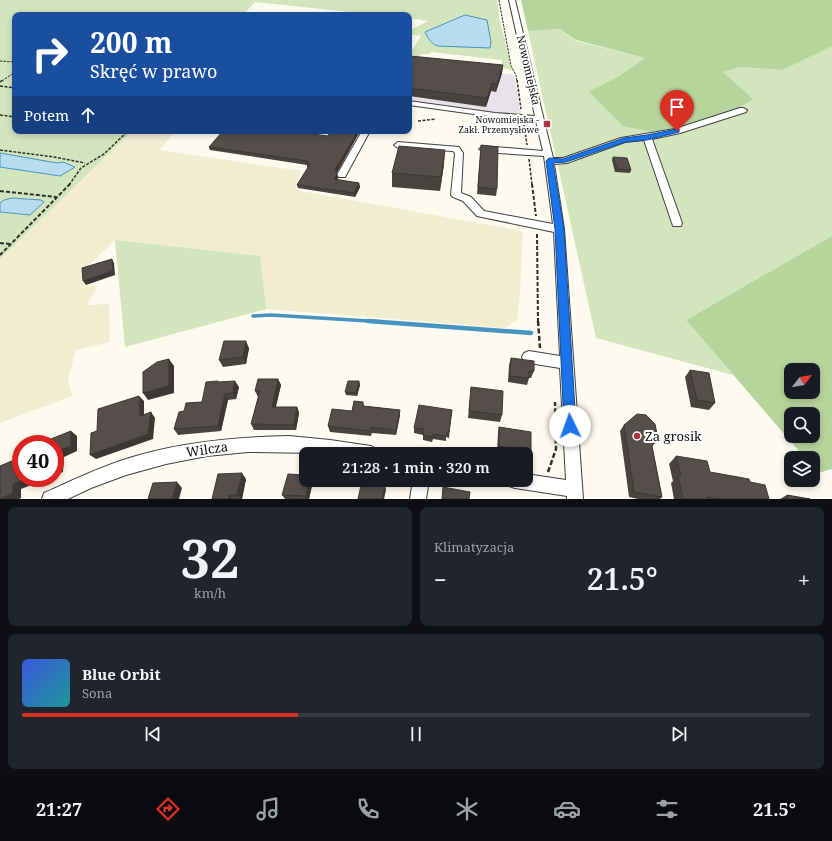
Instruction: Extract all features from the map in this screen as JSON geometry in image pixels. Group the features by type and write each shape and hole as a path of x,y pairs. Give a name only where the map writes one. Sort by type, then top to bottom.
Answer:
{"street":[{"name":"Nowomiejska","path":"512,0 549,157 559,229 575,494"},
{"path":"412,103 540,119"},
{"path":"482,148 528,153 564,161 624,140 677,131 743,110"},
{"path":"342,175 364,134"},
{"path":"647,137 677,223"},
{"path":"398,145 456,149 459,154 456,195 467,199 482,214 559,229"},
{"path":"535,358 567,363"},
{"name":"Wilcza","path":"50,499 77,485 119,469 165,455 223,446 273,443 322,447"},
{"path":"533,483 547,485 575,494"},
{"path":"418,499 420,487"}],"path":[{"path":"500,0 511,66 516,75 537,224 538,320 535,358"},
{"path":"0,61 12,62"},
{"path":"0,82 12,74"},
{"path":"0,86 12,88"},
{"path":"0,115 12,117"},
{"path":"418,121 436,119"},
{"path":"0,255 73,181 76,172 86,164 101,156 125,134"},
{"path":"0,150 54,157 86,164"},
{"path":"0,191 56,197"},
{"path":"0,243 10,244"},
{"path":"547,485 549,469 556,449 555,401"}],"shaded area":[{"path":"412,63 514,75 521,116 412,102"},
{"path":"129,134 173,134 159,150 301,171 295,190 523,232 517,320 505,328 266,309 259,256 115,240 82,272 83,286 98,286 87,305 109,304 110,342 76,350 68,379 72,396 0,423 0,259"}],"green space":[{"path":"0,0 497,0 500,21 512,70 502,68 502,60 431,52 430,54 414,56 412,50 421,36 412,34 412,29 428,21 412,18 412,12 350,12 255,2 246,12 12,12 12,134 129,134 0,259"},
{"path":"521,0 832,0 832,46 783,70 740,67 723,72 753,99 730,114 658,133 623,126 589,92 619,76 645,58 576,40 560,29 528,31"},
{"path":"560,29 576,41 645,58 619,76 590,92 752,99 723,72 740,67 783,70 832,46 832,236 686,320 733,375 596,338 528,31"},
{"path":"832,236 832,469 820,472 820,451 799,451 792,443 820,443 820,407 784,407 784,434 686,320"},
{"path":"115,240 260,256 266,309 125,347"}],"water":[{"path":"465,15 487,20 491,42 490,48 438,46 429,39 425,32"},
{"path":"0,153 57,163 63,162 75,167 60,176 0,167"},
{"path":"12,198 41,200 44,202 30,215 0,212 0,203 4,200"}],"building":[{"path":"412,56 503,65 497,84 492,83 487,98 412,88"},
{"path":"220,134 313,134 328,136 329,134 356,134 335,170 337,174 334,179 359,183 354,193 297,185 310,164 307,164 308,161 209,147"},
{"path":"481,145 498,147 497,189 478,187"},
{"path":"399,146 445,150 441,177 392,173"},
{"path":"613,157 627,158 631,170 617,169"},
{"path":"112,259 113,271 83,281 82,268"},
{"path":"224,341 246,341 243,357 219,360"},
{"path":"511,358 534,361 534,371 529,371 529,378 510,376"},
{"path":"169,359 169,386 143,393 143,372 157,362"},
{"path":"690,370 709,373 715,403 697,400"},
{"path":"258,379 278,379 272,407 297,407 294,425 251,424 260,391 255,391"},
{"path":"235,381 233,393 225,394 218,426 174,429 179,412 184,411 186,403 202,402 206,382"},
{"path":"348,381 359,381 356,393 345,392"},
{"path":"471,387 503,391 502,415 469,411"},
{"path":"139,396 140,416 151,412 148,434 90,455 91,433 97,431 98,409"},
{"path":"354,401 363,402 363,406 400,410 396,430 371,427 370,431 328,426 332,409 352,411"},
{"path":"419,405 452,410 449,432 447,432 446,436 433,434 433,437 423,435 424,429 414,428"},
{"path":"637,414 646,415 655,424 658,439 652,446 662,497 634,492 624,425"},
{"path":"499,427 531,432 531,447 499,446"},
{"path":"71,431 71,446 64,448 64,435 61,435"},
{"path":"676,456 707,461 710,472 749,479 750,482 765,485 769,499 722,499 707,497 707,499 683,499 678,476 681,476"},
{"path":"12,461 13,493 0,499 0,466"},
{"path":"242,473 237,495 229,495 228,499 212,499 218,474"},
{"path":"288,474 299,475 299,487 308,487 306,496 282,495"},
{"path":"177,482 172,499 148,499 153,483"},
{"path":"361,487 384,487 382,499 358,499"},
{"path":"443,487 470,492 469,499 442,499"},
{"path":"787,495 810,499 788,499"}],"waterway":[{"path":"253,316 271,315 385,322"},
{"path":"368,321 531,333"}],"place":[{"name":"Nowomiejska - Zakł. Przemysłowe","path":"547,124"},
{"name":"Za grosik","path":"637,436"}],"route":[{"path":"570,426 559,229 549,161 564,161 624,140 677,131"}]}
